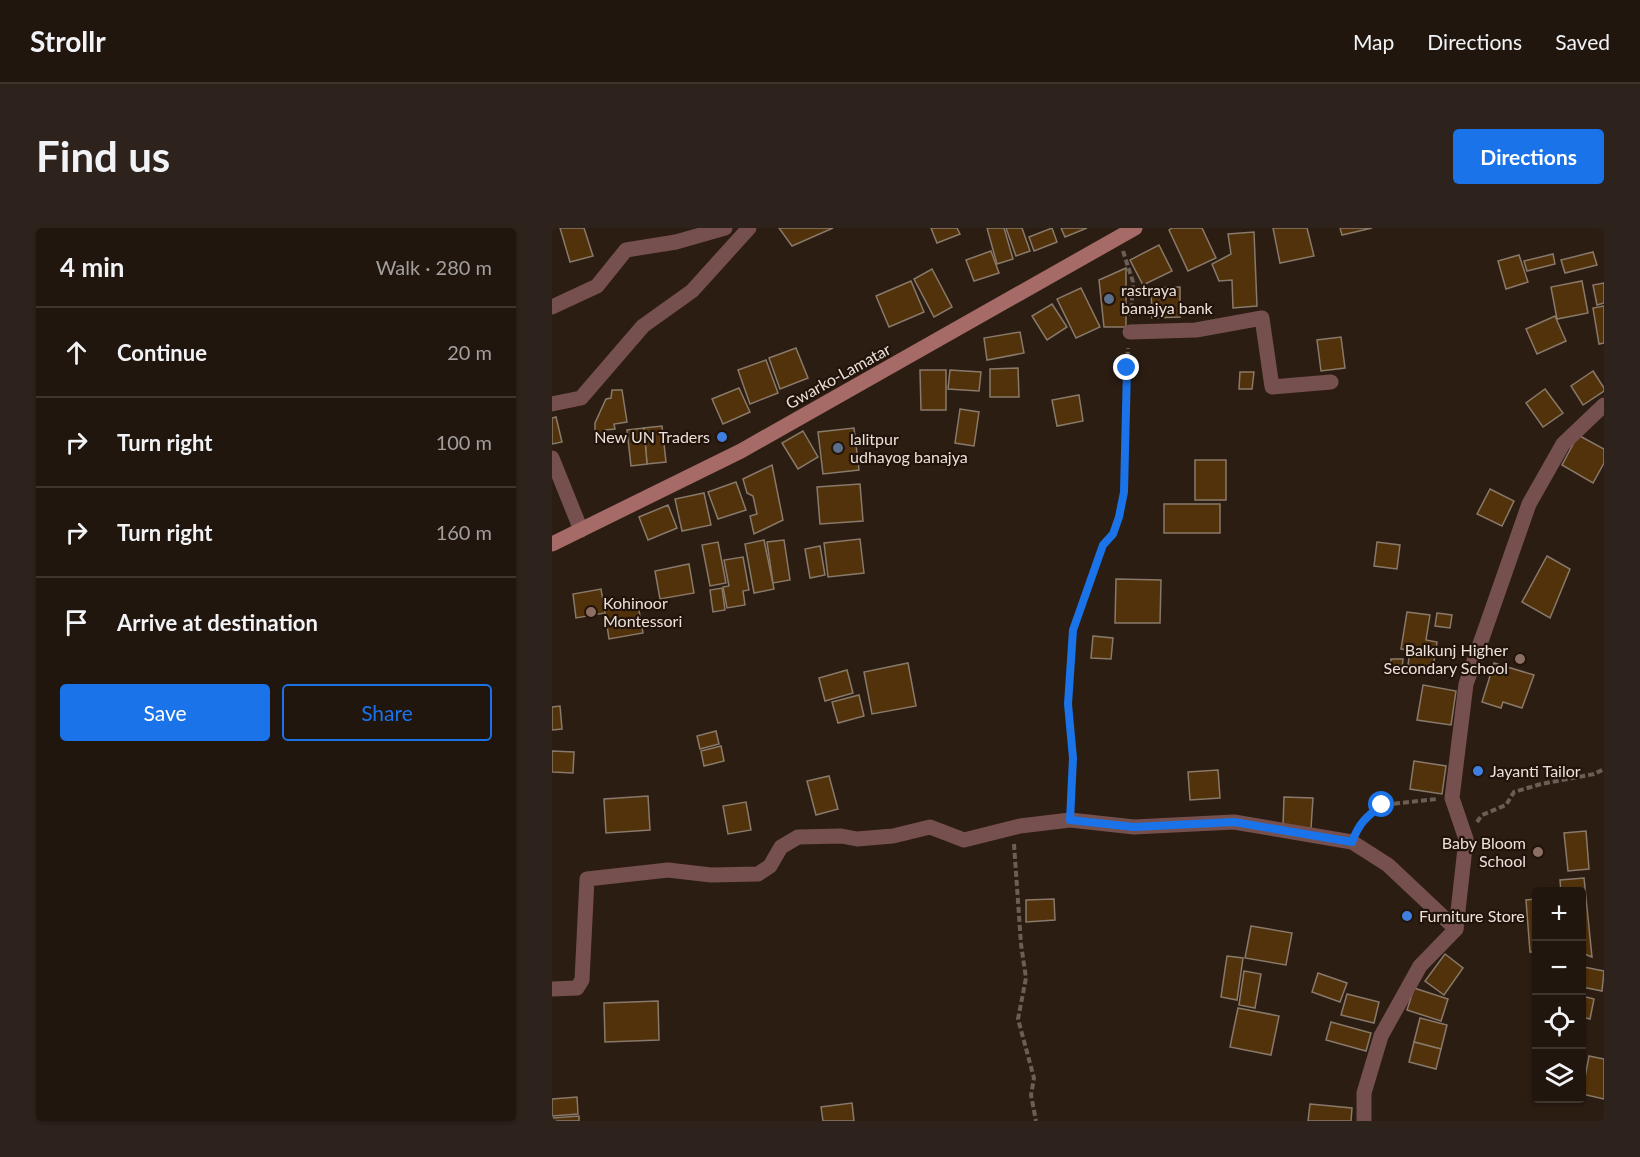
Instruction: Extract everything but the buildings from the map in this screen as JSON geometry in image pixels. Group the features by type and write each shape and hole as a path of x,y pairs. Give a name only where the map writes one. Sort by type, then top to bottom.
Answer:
{"main road":[{"name":"Gwarko-Lamatar","path":"552,544 741,452 1135,228"}],"street":[{"path":"552,307 597,286 626,250 676,242 725,228"},
{"path":"552,404 581,398 643,326 692,291 749,228"},
{"path":"1130,332 1196,330 1262,318 1272,387 1331,382"},
{"path":"1364,1121 1364,1093 1381,1036 1420,966 1456,929 1466,839 1452,798 1466,684 1529,504 1563,444 1604,405"},
{"path":"552,458 581,530"},
{"path":"552,989 577,988 582,980 587,879 668,870 711,875 758,874 770,866 781,847 798,837 841,836 857,839 893,836 930,827 964,840 1020,826 1070,820 1134,827 1234,822 1352,842 1388,865 1456,929"}],"path":[{"path":"1070,820 1073,758 1068,704 1073,630 1103,545 1113,534 1116,526 1124,492 1125,411 1133,282 1118,239"},
{"path":"1466,839 1482,815 1506,805 1514,792 1541,784 1594,774 1604,769"},
{"path":"1352,842 1358,825 1382,805 1452,798"},
{"path":"1020,826 1014,841 1021,944 1026,978 1018,1019 1034,1078 1031,1095 1036,1121"}],"place":[{"name":"rastraya banajya bank","path":"1109,299"},
{"name":"New UN Traders","path":"722,437"},
{"name":"lalitpur udhayog banajya","path":"838,448"},
{"name":"Kohinoor Montessori","path":"591,612"},
{"name":"Balkunj Higher Secondary School","path":"1520,659"},
{"name":"Jayanti Tailor","path":"1478,771"},
{"name":"Baby Bloom School","path":"1538,852"},
{"name":"Furniture Store","path":"1407,916"}],"route":[{"path":"1127,368 1124,492 1119,517 1113,534 1103,545 1073,630 1068,704 1073,758 1070,820 1134,827 1234,822 1352,842 1358,825 1382,805"}]}
